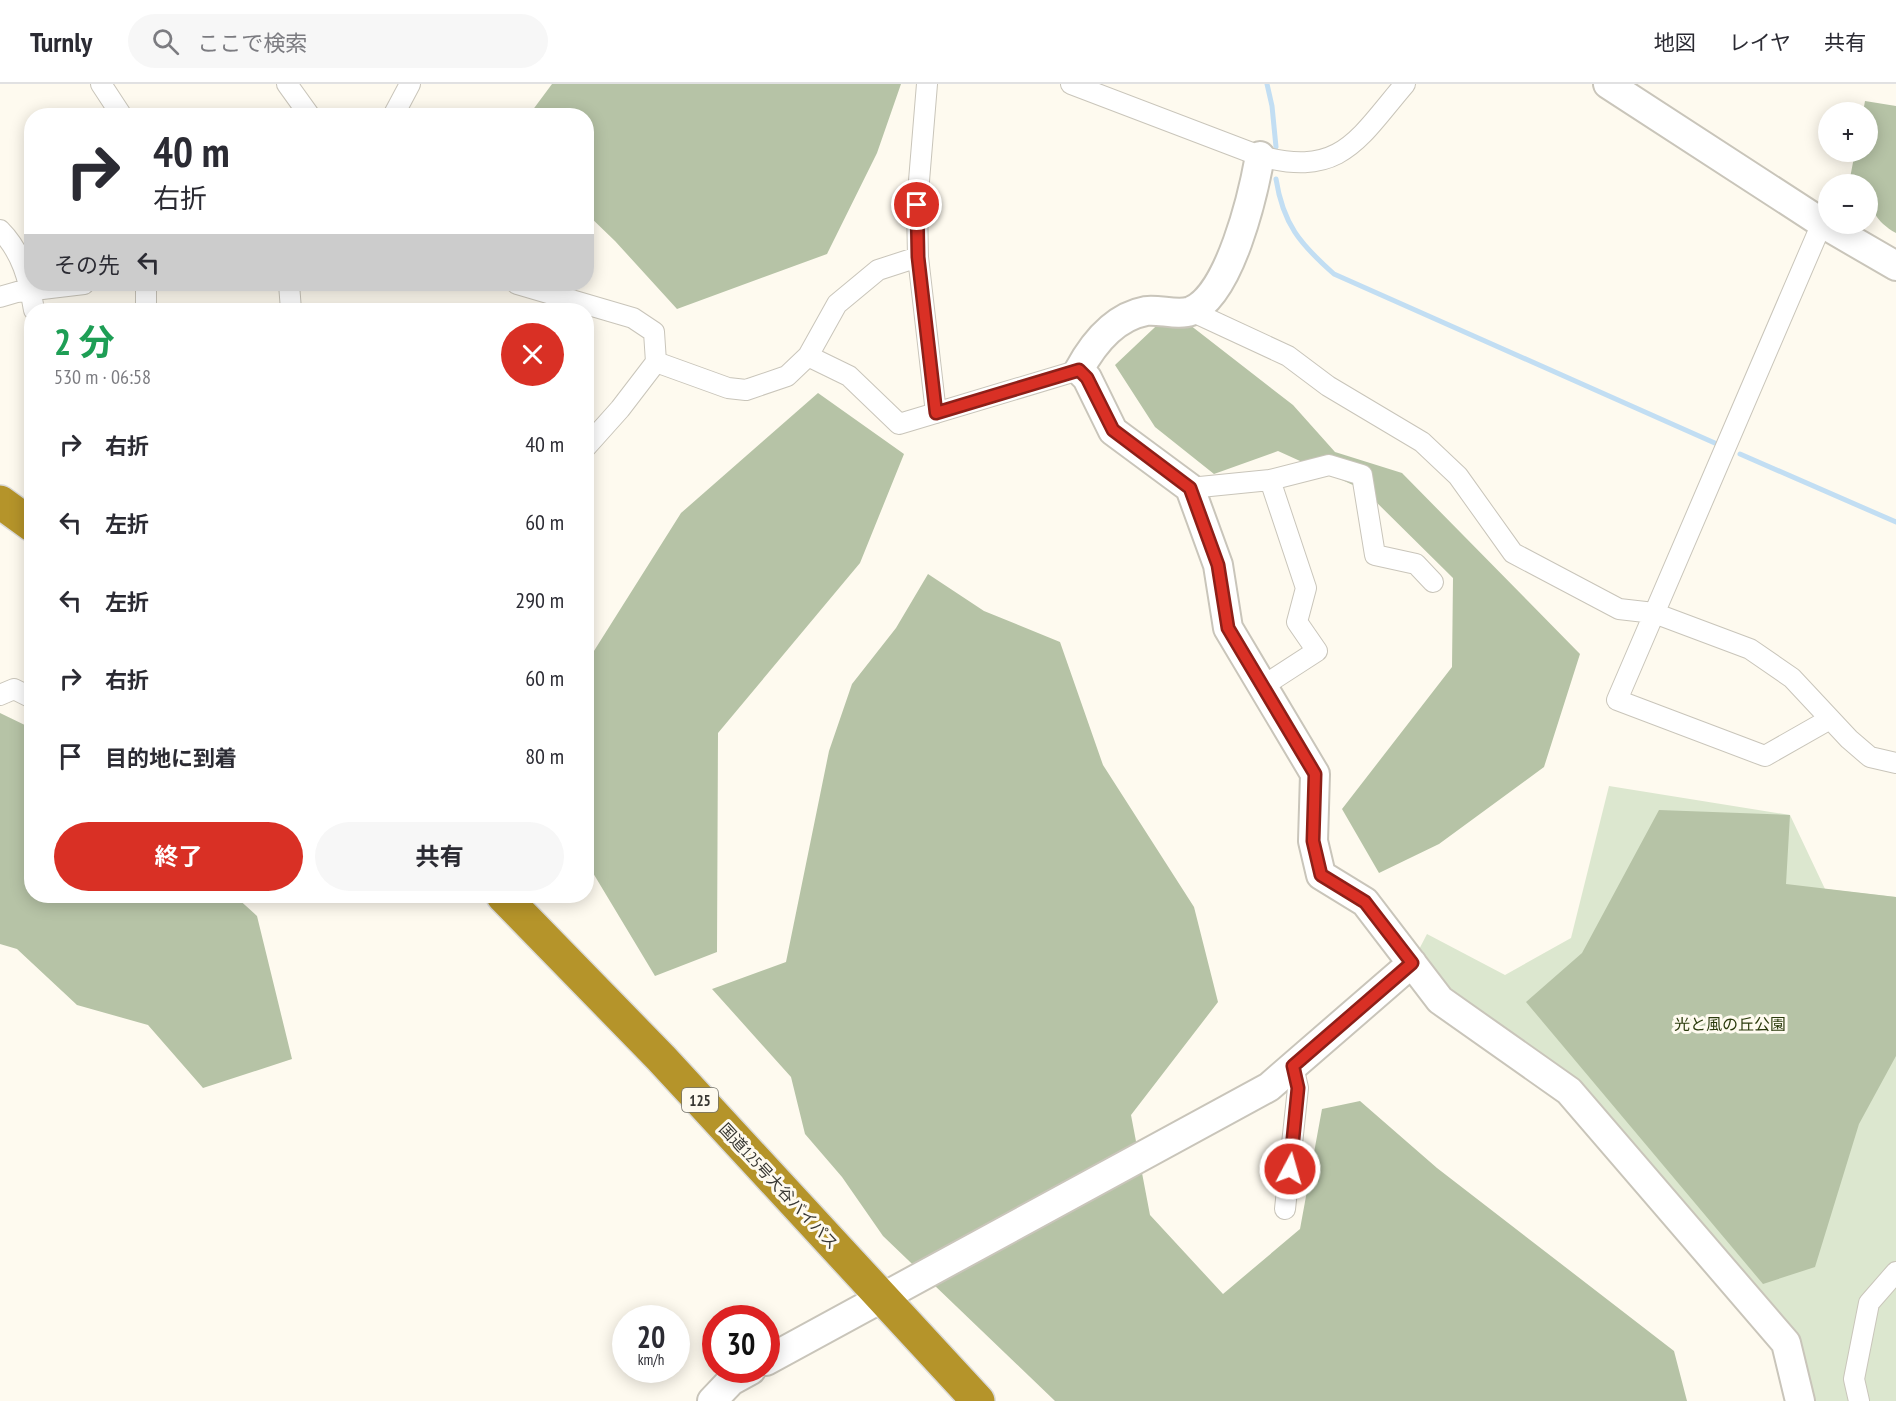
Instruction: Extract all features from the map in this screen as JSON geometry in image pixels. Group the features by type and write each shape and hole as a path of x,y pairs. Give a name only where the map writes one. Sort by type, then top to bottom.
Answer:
{"highway":[{"path":"0,502 24,519"},
{"name":"国道125号大谷バイパス","path":"510,903 661,1058 978,1401"}],"street":[{"path":"101,84 117,108"},
{"path":"287,84 304,108"},
{"path":"397,108 410,84"},
{"path":"927,84 917,205 918,257 936,413"},
{"path":"1071,84 1260,156 1297,164 1334,157 1358,139 1405,84"},
{"path":"1608,84 1818,220"},
{"path":"1191,311 1216,292 1228,268 1256,181 1260,156"},
{"path":"0,230 15,245 24,271"},
{"path":"1818,232 1617,700 1764,756 1830,719"},
{"path":"1841,234 1896,266"},
{"path":"656,362 729,388 746,390 787,376 808,356 837,304 878,270 918,257"},
{"path":"0,297 31,291 33,303"},
{"path":"541,291 582,303"},
{"path":"594,307 633,318 654,332 656,362 594,438"},
{"path":"808,356 849,376 899,424 1079,370 1090,350 1108,329 1145,311 1191,311 1288,356 1329,386 1422,442 1458,476 1513,553 1619,609 1654,614 1750,649 1792,678 1870,757 1896,763"},
{"path":"1079,370 1087,378 1113,430 1190,488 1218,565 1228,628 1315,774 1313,841 1321,875 1365,902 1440,1000 1569,1091 1786,1342 1800,1401"},
{"path":"1190,488 1270,480 1329,465 1362,475 1375,555 1416,564 1433,582"},
{"path":"1263,687 1317,651 1297,622 1306,588 1270,480"},
{"path":"0,695 14,689 24,694"},
{"path":"780,1353 1269,1087 1412,963"},
{"path":"1285,1209 1298,1088 1293,1066"},
{"path":"1859,1401 1854,1379 1869,1303 1896,1272"},
{"path":"712,1401 729,1383"}],"green space":[{"path":"552,84 901,84 877,153 827,254 677,309 594,221 594,108 534,108"},
{"path":"1878,103 1896,106 1896,233 1878,219 1878,174 1851,174 1853,162 1878,162"},
{"path":"1172,311 1293,405 1335,452 1402,473 1580,654 1544,767 1439,844 1379,873 1342,809 1452,667 1453,578 1364,490 1278,451 1214,474 1155,427 1115,365"},
{"path":"818,393 904,454 860,563 718,733 717,952 655,976 594,875 594,651 681,513"},
{"path":"928,574 984,611 1060,642 1103,765 1194,907 1218,1002 1131,1115 1150,1215 1223,1294 1300,1229 1322,1109 1360,1101 1437,1168 1674,1351 1687,1401 1055,1401 883,1236 842,1177 805,1134 791,1077 712,989 786,962 829,751 852,684 896,628"},
{"path":"0,713 24,725 24,903 243,903 257,916 292,1059 203,1088 148,1025 77,1005 17,949 0,944"},
{"name":"光と風の丘公園","path":"1609,786 1790,815 1825,889 1896,897 1896,1401 1800,1401 1786,1343 1569,1091 1412,963 1427,934 1505,975 1571,938"},
{"name":"光と風の丘公園","path":"1659,810 1790,815 1786,884 1896,897 1896,1056 1859,1124 1815,1267 1763,1284 1526,1002 1582,953"}],"waterway":[{"path":"1267,84 1272,106 1276,147"},
{"path":"1276,179 1288,221 1303,243 1334,274 1717,444"},
{"path":"1740,454 1896,522"}],"route":[{"path":"917,205 918,257 936,413 1079,370 1087,378 1113,430 1190,488 1218,565 1228,628 1315,774 1313,841 1321,875 1365,902 1412,963 1293,1066 1298,1088 1290,1169"}]}
